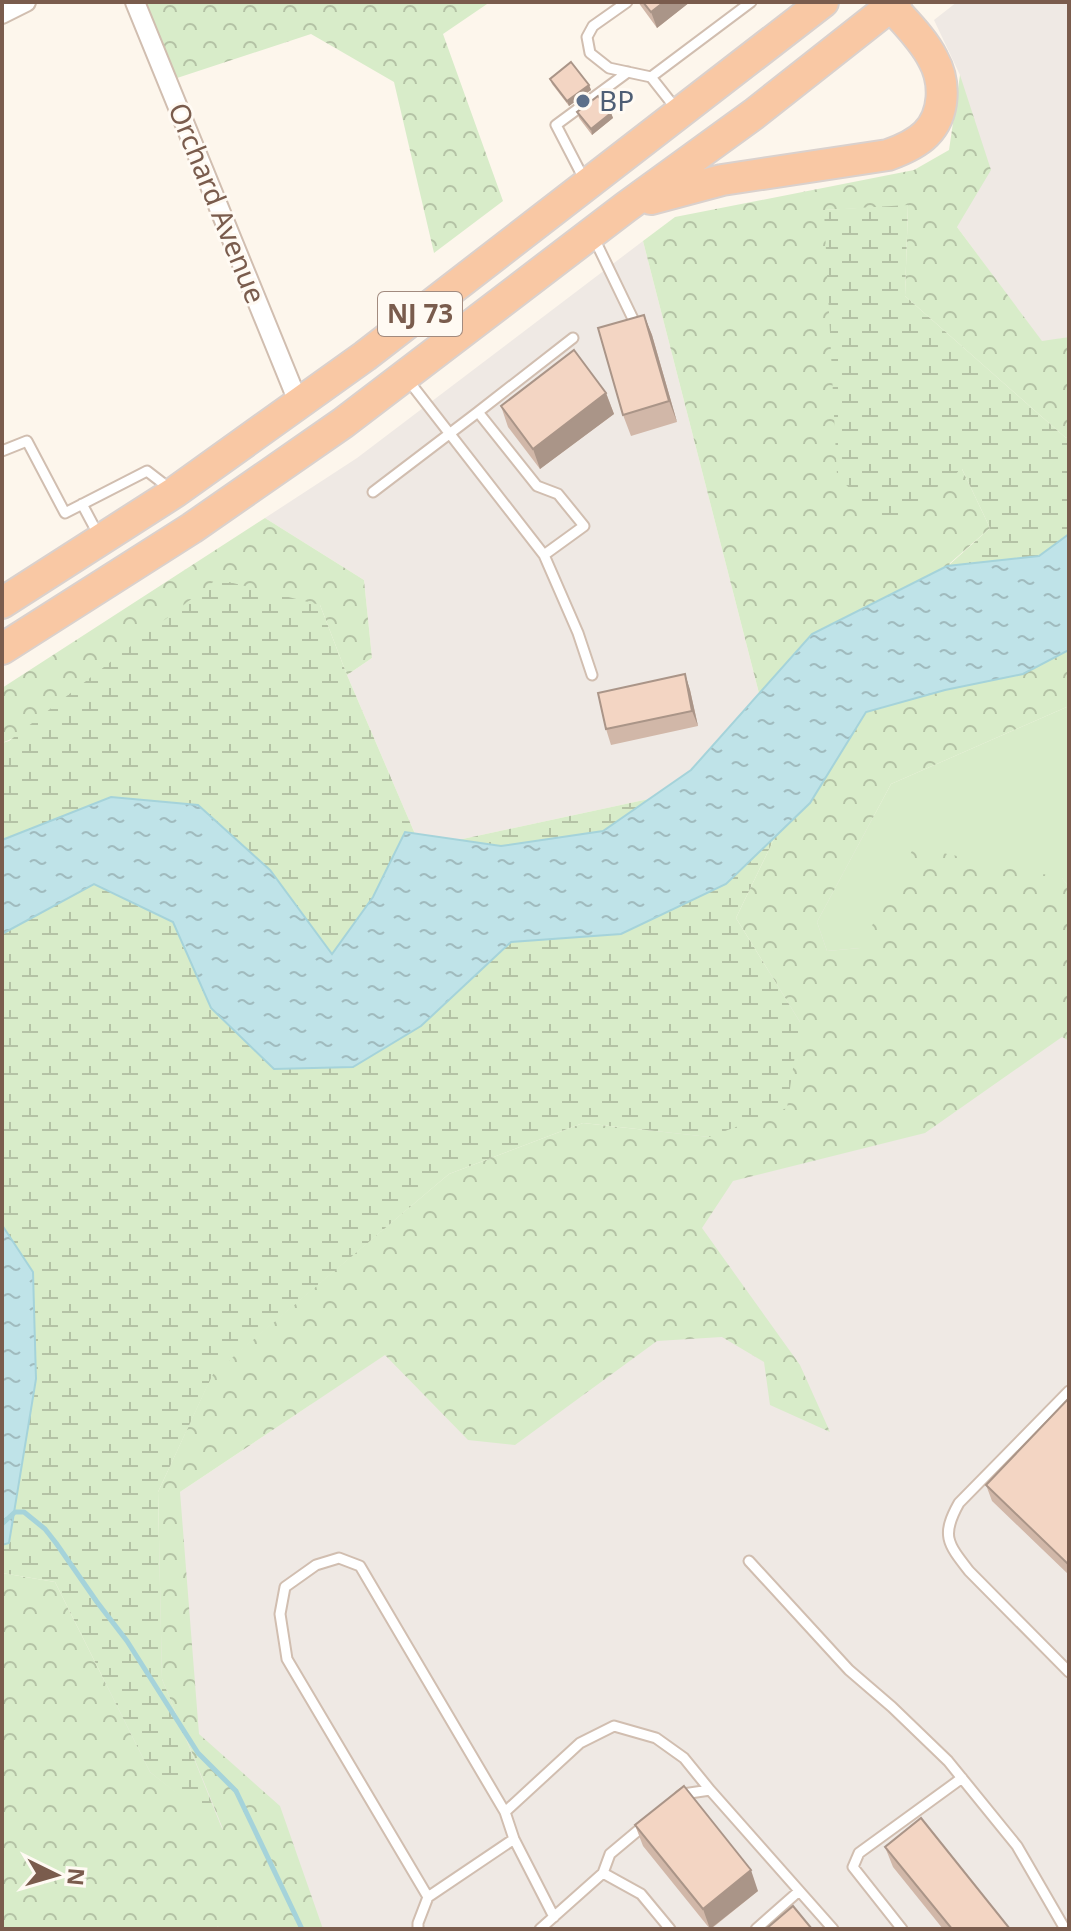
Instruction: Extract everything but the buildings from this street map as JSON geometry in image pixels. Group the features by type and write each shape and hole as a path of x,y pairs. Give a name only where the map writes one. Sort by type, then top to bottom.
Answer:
{"highway":[{"name":"NJ 73","path":"4,596 102,541 299,404 823,2"},
{"name":"NJ 73","path":"2,649 192,528 343,423 626,207 754,114 891,3"},
{"path":"626,207 722,180 888,155 925,135 933,126 941,104 941,79 932,56 891,3"}],"street":[{"path":"2,14 26,2"},
{"name":"Orchard Avenue","path":"135,2 299,404"}],"lane":[{"path":"627,2 593,26 587,37 590,53 609,68 651,77 679,113"},
{"path":"651,77 751,2"},
{"path":"587,184 556,125 628,72"},
{"path":"592,233 634,321"},
{"path":"373,492 573,338"},
{"path":"405,377 544,555 578,633 592,675"},
{"path":"478,412 537,486 558,494 584,526 544,555"},
{"path":"2,451 27,441 65,513 147,471 175,492"},
{"path":"82,504 102,541"},
{"path":"1069,1391 959,1503 949,1520 948,1539 954,1553 969,1571 1069,1672"},
{"path":"428,1897 287,1659 280,1614 285,1587 316,1565 339,1558 360,1566 505,1812 514,1839 554,1917"},
{"path":"749,1561 849,1670 948,1761 1017,1846 1065,1929"},
{"path":"505,1812 580,1743 614,1726 656,1738 684,1758 833,1929"},
{"path":"902,1929 853,1867 859,1853 962,1778"},
{"path":"670,1804 683,1794 710,1790"},
{"path":"540,1929 603,1873 610,1854 658,1814"},
{"path":"418,1929 428,1897 514,1839"},
{"path":"603,1873 641,1894 670,1929"},
{"path":"756,1929 799,1891"}],"shaded area":[{"path":"957,2 1069,2 1069,337 1042,342 957,227 960,75 934,20"},
{"path":"643,241 761,701 726,760 658,797 421,848 347,675 372,658 364,580 265,518 357,458"},
{"path":"1069,722 1069,1929 2,1929 180,1492 310,1405 668,1114 878,810"}],"green space":[{"path":"138,2 490,2 443,34 503,201 434,253 394,82 311,34 171,80"},
{"path":"960,75 991,170 957,227 1042,341 1069,337 1069,437 1066,438 905,296 908,206 824,210 962,469 990,528 949,564 990,589 1069,651 1069,706 891,784 817,922 827,951 860,948 914,847 1062,878 1069,887 1069,1041 1062,1037 925,1133 733,1181 702,1228 800,1365 830,1432 770,1405 764,1362 722,1337 657,1341 515,1445 468,1440 385,1355 180,1492 199,1734 280,1806 323,1929 219,1929 218,1926 216,1929 2,1929 2,1573 55,1582 150,1772 223,1829 162,1679 158,1492 213,1373 449,1174 583,1123 709,1137 800,1022 736,918 774,839 761,701 643,241 675,217 914,170 949,150"},
{"path":"908,205 905,296 1066,438 1069,437 1069,651 990,589 982,589 949,565 990,528 962,469 886,524 837,476 824,210"},
{"path":"265,518 364,580 372,658 347,675 320,605 2,743 2,688"},
{"path":"217,579 320,605 421,848 658,797 726,760 761,701 774,839 736,918 800,1022 787,1108 709,1137 583,1123 449,1174 213,1374 158,1492 162,1679 223,1831 150,1772 55,1582 2,1573 2,743 9,741"},
{"path":"1069,706 1069,887 1062,878 860,948 827,951 817,922 891,784"}],"water":[{"path":"1069,534 1069,650 1023,674 945,690 866,712 810,803 726,884 621,934 511,942 421,1026 353,1067 274,1069 211,1008 173,922 94,884 2,934 2,840 111,797 198,805 270,870 332,954 373,897 405,832 501,846 603,831 691,770 812,634 947,566 1039,556"},
{"path":"2,1225 33,1272 36,1379 9,1543 2,1545"}],"waterway":[{"path":"2,1524 15,1512 24,1512 45,1529 56,1543 127,1641 198,1753 236,1791 302,1929"}],"place":[{"name":"BP","path":"583,101"}]}
